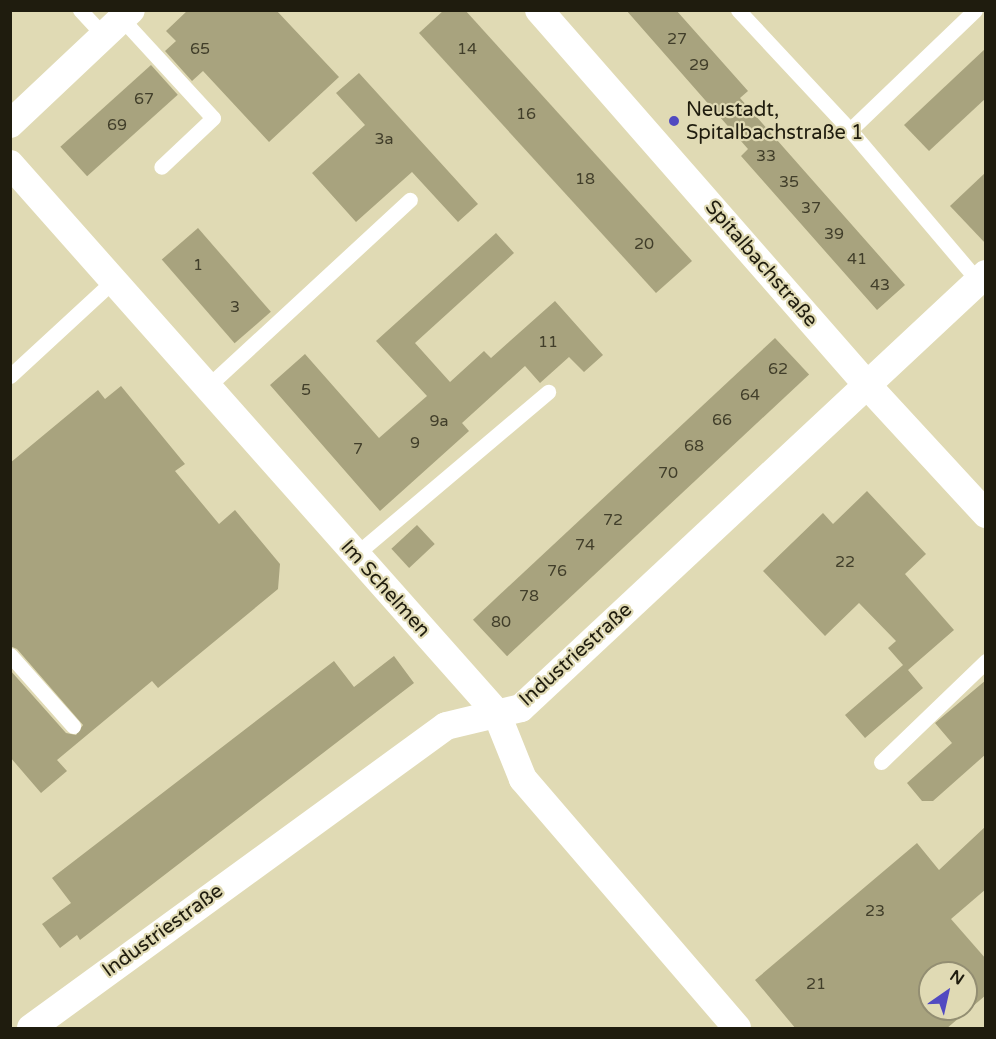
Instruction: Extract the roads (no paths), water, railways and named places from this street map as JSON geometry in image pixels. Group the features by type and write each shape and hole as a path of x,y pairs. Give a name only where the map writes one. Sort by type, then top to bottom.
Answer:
{"street":[{"name":"Spitalbachstraße","path":"539,10 866,384 986,514"},
{"path":"10,124 119,22"},
{"name":"Im Schelmen","path":"10,164 496,712 523,778 737,1029"},
{"name":"Industriestraße","path":"31,1029 446,726 496,712 521,708 982,277"}],"lane":[{"path":"80,10 119,22 213,118 161,167"},
{"path":"738,10 982,277"},
{"path":"850,130 975,10"},
{"path":"207,387 410,200"},
{"path":"10,376 114,280"},
{"path":"355,555 548,392"},
{"path":"10,655 73,726"},
{"path":"881,762 986,661"}],"place":[{"name":"Neustadt, Spitalbachstraße 1","path":"674,121"}]}
